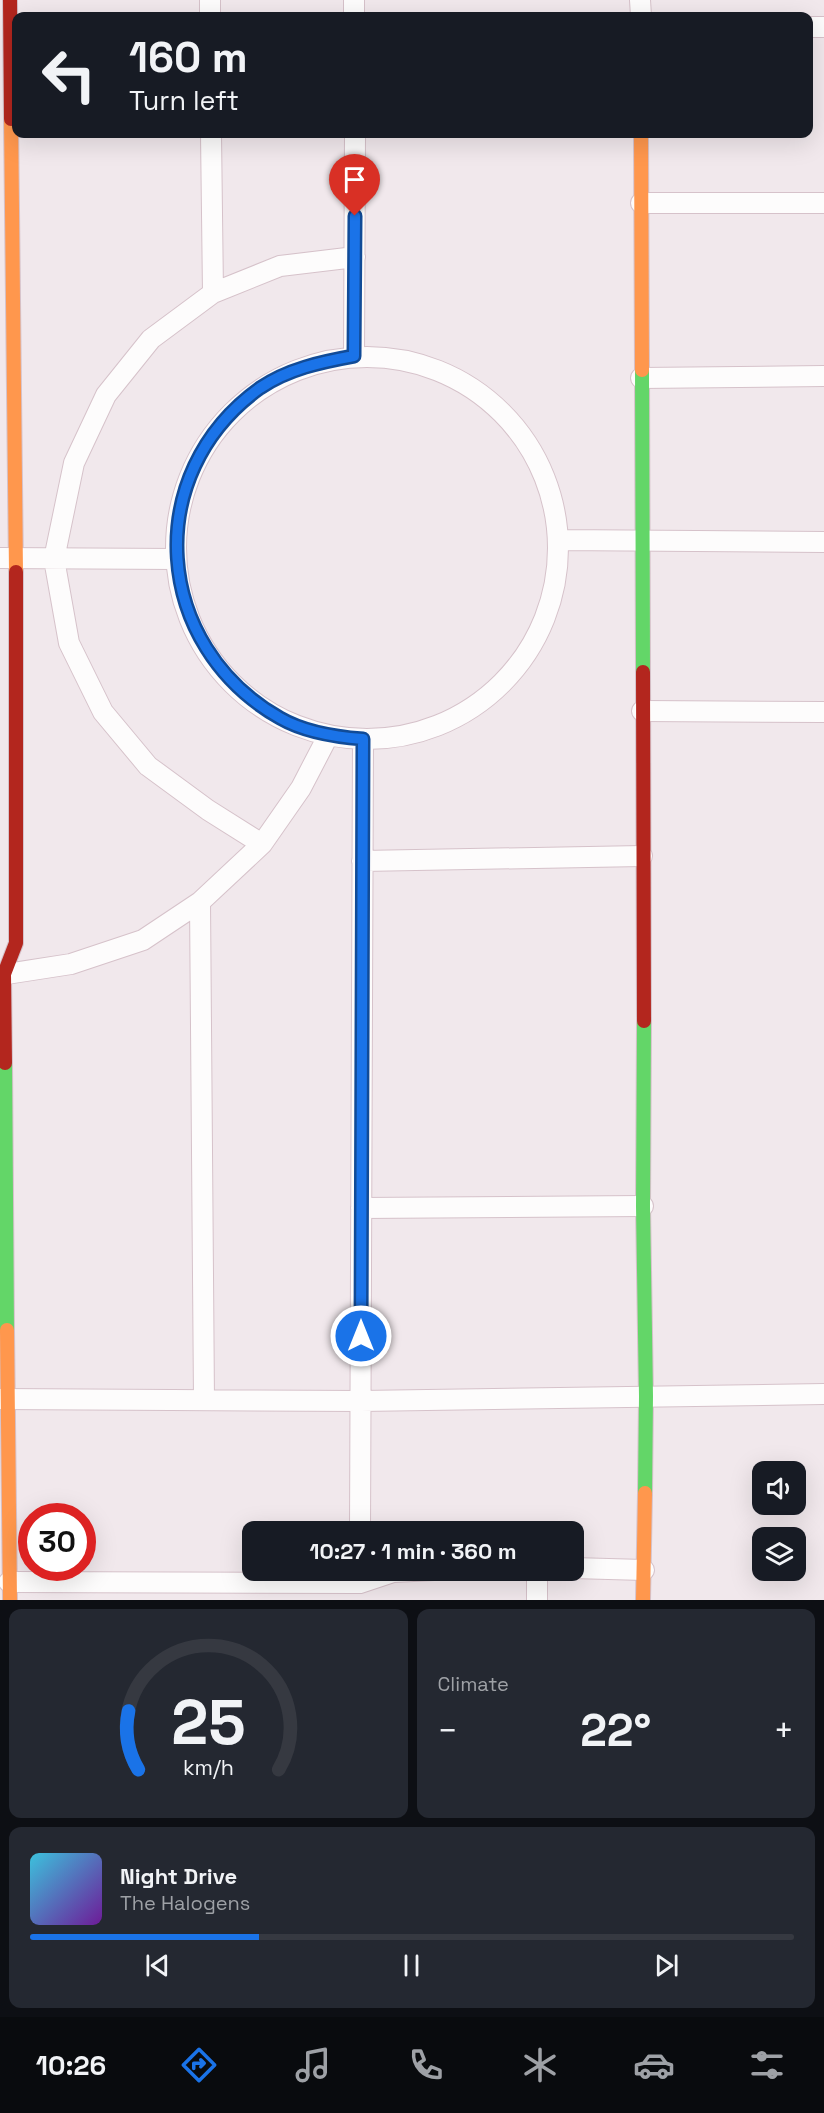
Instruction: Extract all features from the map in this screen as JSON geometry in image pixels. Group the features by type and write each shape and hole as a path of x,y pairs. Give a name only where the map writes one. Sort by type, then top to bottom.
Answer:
{"street":[{"path":"10,0 8,558 16,943 2,975 3,1399 10,1591 360,1584"},
{"path":"211,138 213,293"},
{"path":"354,356 355,138"},
{"path":"640,138 643,1206 646,1396 644,1600"},
{"path":"640,202 824,203"},
{"path":"262,844 208,810 148,766 103,712 69,643 54,559 74,463 106,395 151,339 213,293 280,266 355,257"},
{"path":"354,356 405,359 453,376 494,404 528,443 549,489 558,540 554,584 541,627 518,665 487,697 449,721 407,735 363,739 328,736 281,719 240,691 207,653 186,608 176,559 180,509 183,500 196,462 223,421 261,388 305,365 354,356"},
{"path":"641,378 824,376"},
{"path":"558,540 824,542"},
{"path":"8,558 176,559"},
{"path":"642,711 824,712"},
{"path":"2,975 72,964 143,940 200,902 262,844 301,788 328,736"},
{"path":"360,1521 363,739"},
{"path":"362,861 642,856"},
{"path":"200,902 204,1400"},
{"path":"361,1208 643,1206"},
{"path":"3,1399 361,1401 824,1394"},
{"path":"584,1568 644,1570"},
{"path":"537,1581 537,1600"}],"traffic: fast":[{"path":"642,370 643,672"},
{"path":"644,1021 645,1493"},
{"path":"5,1063 7,1330"}],"traffic: slow":[{"path":"11,119 16,572"},
{"path":"641,138 642,370"},
{"path":"7,1330 10,1600"},
{"path":"643,1600 645,1493"}],"traffic: jam":[{"path":"10,0 11,119"},
{"path":"5,1063 4,974 16,943 16,572"},
{"path":"643,672 644,1021"}],"route":[{"path":"355,216 354,356 305,365 261,388 223,421 196,462 180,509 176,559 186,608 207,653 240,691 281,719 328,736 363,739 361,1336"}]}
